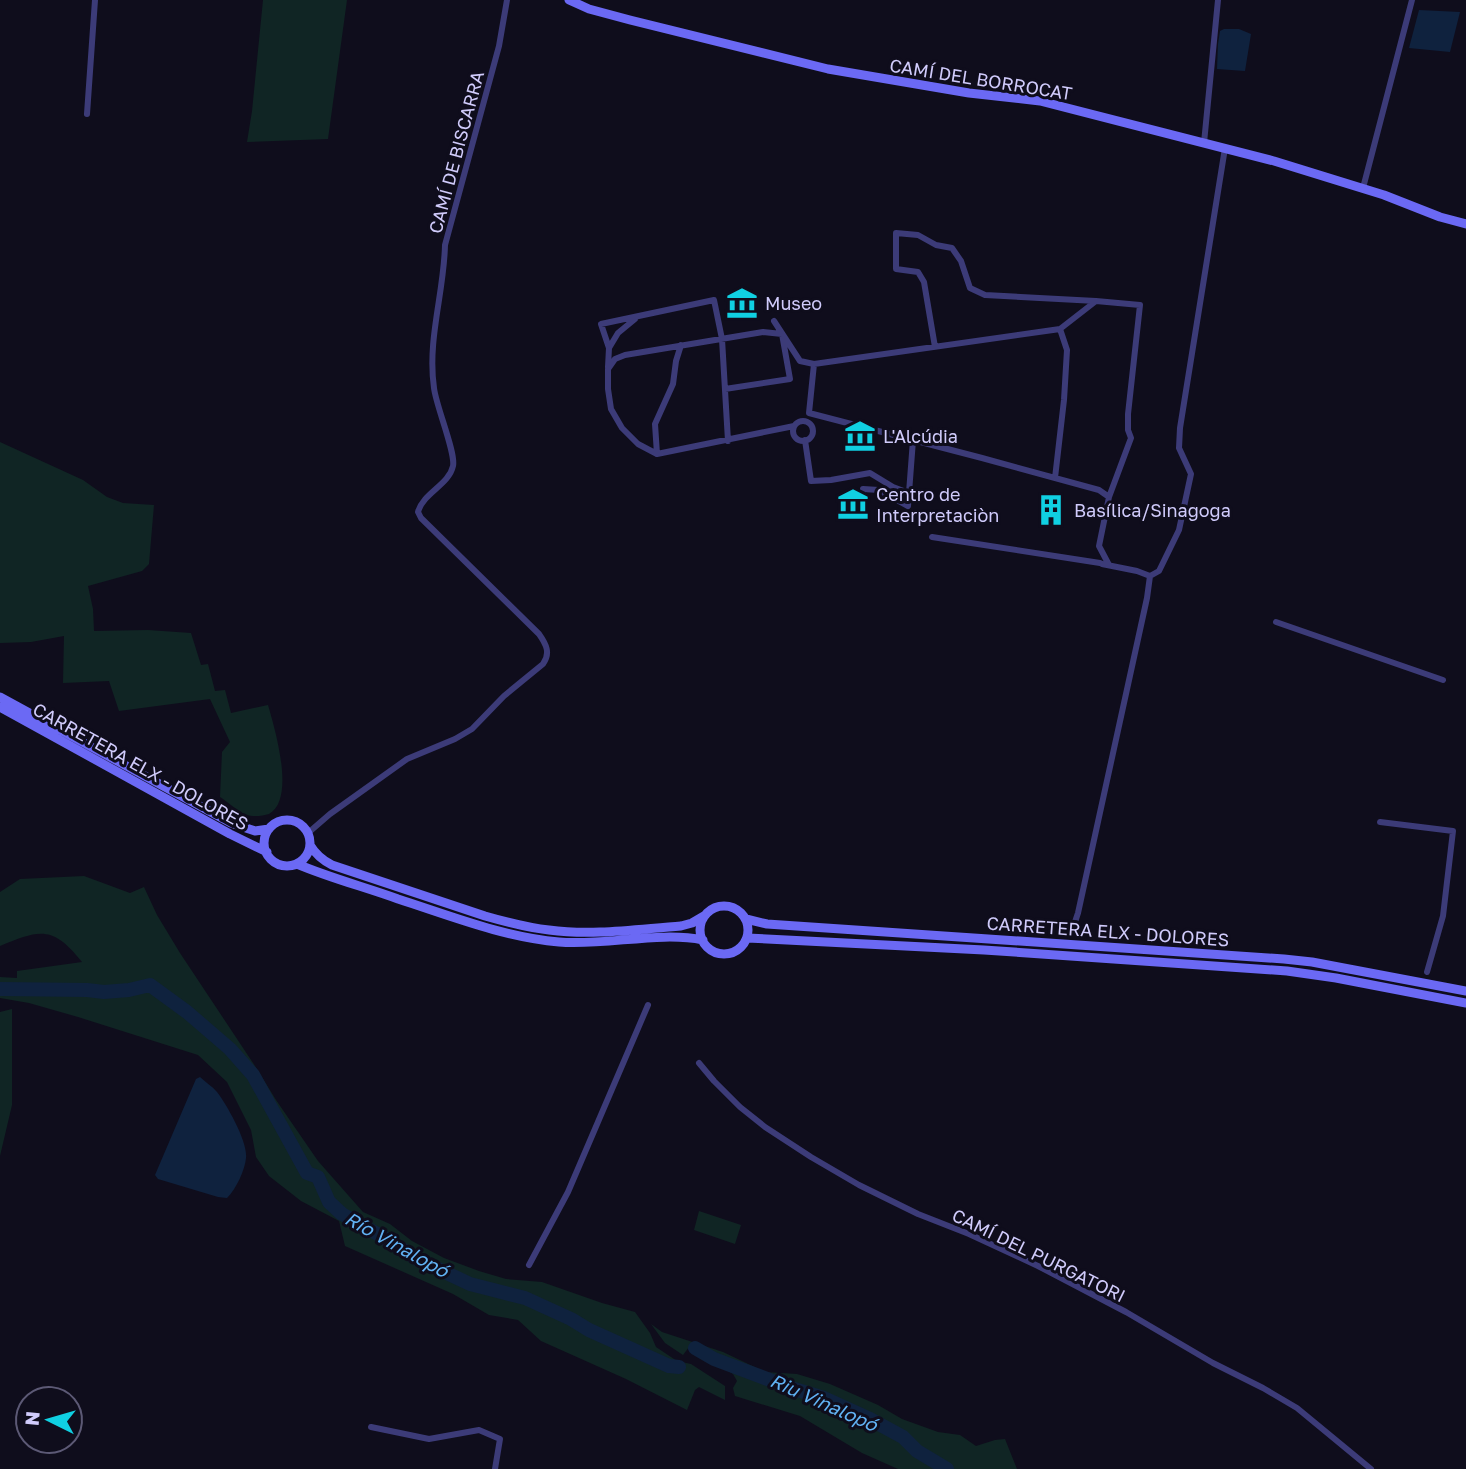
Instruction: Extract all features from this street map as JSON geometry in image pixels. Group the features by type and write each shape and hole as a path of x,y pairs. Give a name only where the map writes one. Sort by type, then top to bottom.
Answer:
{"main road":[{"name":"CAMÍ DEL BORROCAT","path":"569,0 589,9 630,20 828,69 969,93 1040,101 1225,148 1363,188 1466,224"},
{"name":"CARRETERA ELX - DOLORES","path":"0,697 231,823 255,831 269,829"},
{"name":"CARRETERA ELX - DOLORES","path":"0,707 267,852"},
{"path":"310,845 306,856 290,866 276,863 267,852 265,843 269,829 287,820 299,824 308,833 315,854 332,865 485,916 548,930 580,932 681,926 692,923 712,909 724,906 738,910 746,919 747,938 739,948 725,954 713,951 703,940 700,930 704,916"},
{"path":"297,864 503,933 575,943 682,937 703,940"},
{"name":"CARRETERA ELX - DOLORES","path":"746,919 767,924 1284,959 1466,991"},
{"name":"CARRETERA ELX - DOLORES","path":"747,938 984,950 1287,971 1466,1003"}],"street":[{"path":"88,114 95,0"},
{"name":"CAMÍ DE BISCARRA","path":"308,833 407,759 472,729 504,696 543,664 547,657 546,646 540,634 421,518 418,512 422,503 448,476 453,466 453,454 434,388 433,333 445,245 499,47 507,0"},
{"path":"1204,143 1218,0"},
{"path":"1363,188 1412,0"},
{"path":"1150,576 1159,571 1179,530 1191,474 1179,448 1180,428 1225,148"},
{"path":"935,347 925,282 918,272 896,269 897,233 918,235 936,245 952,248 961,261 970,288 985,295 1140,305 1128,414 1131,438 1109,497 1099,546 1104,564"},
{"path":"728,441 722,339 714,300 601,324 609,348 608,390 611,409 622,428 638,444 657,454 728,441 808,422"},
{"path":"774,321 800,361 814,364 1060,328 1097,301"},
{"path":"609,348 618,333 641,316"},
{"path":"1055,478 1064,400 1066,350 1060,328"},
{"path":"608,369 615,359 625,355 763,332 782,334"},
{"path":"725,390 790,379 782,334"},
{"path":"657,454 655,424 673,384 681,345"},
{"path":"794,426 793,433 796,438 805,440 811,437 813,431 808,422 814,364"},
{"path":"809,413 1099,490 1109,497"},
{"path":"805,440 811,481 870,473 893,487 909,492"},
{"path":"863,496 863,489 878,490 908,506 913,440"},
{"path":"932,537 1104,564 1150,576"},
{"path":"1071,933 1078,913 1115,750 1150,576"},
{"path":"1276,622 1443,680"},
{"path":"1380,822 1453,831 1443,916 1427,972"},
{"path":"529,1265 568,1192 648,1005"},
{"name":"CAMÍ DEL PURGATORI","path":"699,1063 740,1107 811,1157 859,1185 918,1214 1038,1266 1263,1388 1297,1408 1371,1469"},
{"path":"371,1427 429,1439 480,1430 500,1439 495,1469"}],"green space":[{"path":"263,0 347,0 328,139 247,142"},
{"path":"0,442 83,480 107,497 123,503 154,505 149,564 142,571 88,586 94,631 148,630 191,633 201,665 208,664 215,691 225,690 231,713 268,705 279,746 282,779 277,806 269,814 247,815 220,797 222,752 230,742 210,699 119,711 109,681 63,683 64,636 31,642 0,643"},
{"path":"84,876 130,893 144,887 180,953 276,1100 318,1161 363,1212 390,1224 412,1241 444,1258 479,1271 506,1279 542,1282 635,1312 656,1347 677,1361 691,1364 725,1386 725,1400 699,1387 695,1390 687,1410 541,1341 518,1320 489,1315 453,1294 345,1246 339,1221 301,1201 269,1176 256,1157 251,1130 227,1082 198,1055 78,1017 0,998 0,977 17,978 17,971 82,962 63,942 46,934 26,936 0,946 0,892 20,879"},
{"path":"12,1009 12,1105 0,1156 0,1012"},
{"path":"699,1211 741,1225 735,1244 694,1230"},
{"path":"651,1324 662,1332 723,1352 765,1372 797,1374 830,1384 902,1419 938,1432 960,1435 976,1446 1005,1439 1017,1469 898,1469 862,1453 800,1416 735,1396 733,1388 737,1381 733,1374 689,1347 683,1355 665,1343"}],"water":[{"path":"1419,10 1460,12 1450,52 1409,48"},
{"path":"1239,29 1251,34 1245,71 1217,69 1220,31"},
{"path":"200,1077 215,1090 226,1106 246,1151 242,1174 227,1198 158,1179 155,1175 196,1079"}],"waterway":[{"name":"Río Vinalopó","path":"0,989 104,992 150,985 230,1049 253,1075 307,1173 318,1177 329,1202 342,1214 419,1260 470,1284 525,1298 669,1366 679,1367"},
{"name":"Riu Vinalopó","path":"695,1348 714,1359 824,1398 868,1418 903,1437 917,1451 947,1469"}],"place":[{"name":"Museo","path":"742,303"},
{"name":"L'Alcúdia","path":"860,436"},
{"name":"Centro de Interpretaciòn","path":"853,504"},
{"name":"Basílica/Sinagoga","path":"1051,510"}]}
